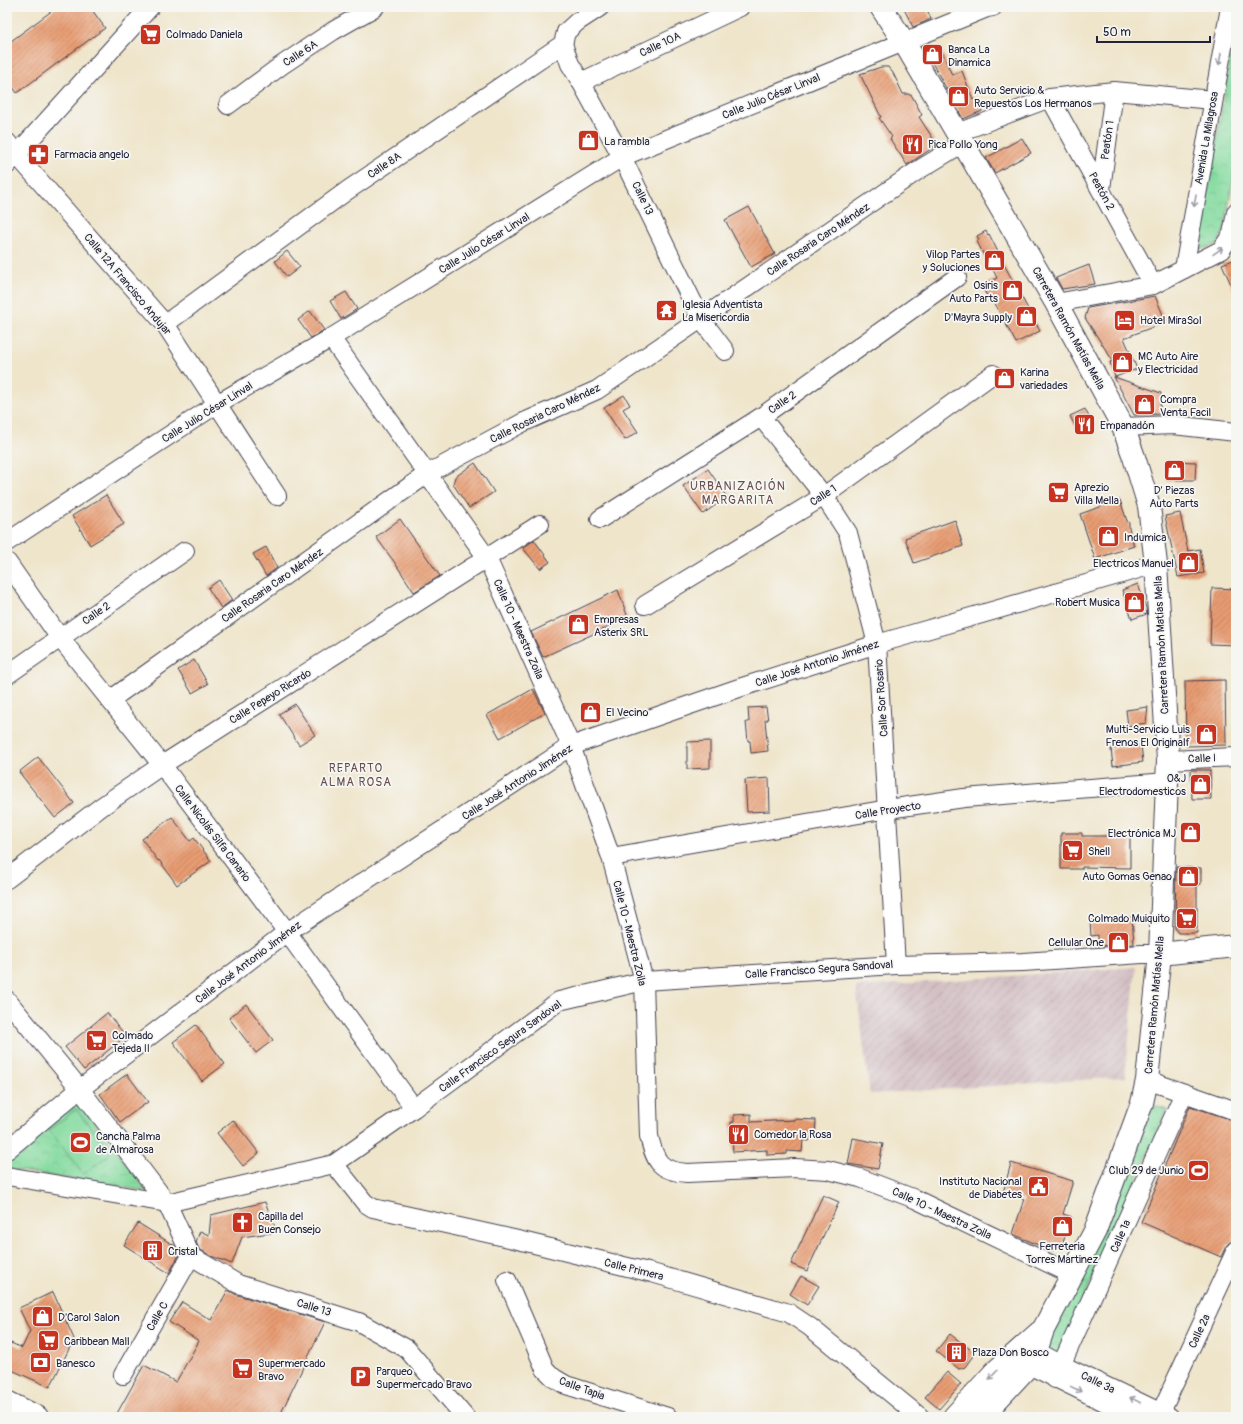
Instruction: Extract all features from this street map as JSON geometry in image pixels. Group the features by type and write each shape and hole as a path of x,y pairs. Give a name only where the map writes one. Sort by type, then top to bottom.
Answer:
{"main road":[{"name":"Carretera Ramón Matías Mella","path":"882,7 904,42 1056,303 1122,428 1134,457 1149,506 1158,588 1168,760 1160,954 1147,1080 1142,1103 1095,1231 1071,1274 1034,1348 981,1417"},
{"name":"Calle Francisco Segura Sandoval","path":"1160,954 1236,946"},
{"name":"Carretera Ramón Matías Mella","path":"954,1417 996,1372 1034,1348"},
{"path":"7,1402 37,1417"}],"street":[{"path":"10,153 150,7"},
{"name":"Calle 6A","path":"228,105 282,65 333,31 375,7"},
{"name":"Calle 8A","path":"165,324 348,190 563,44 566,32 577,22 600,7"},
{"name":"Calle 10A","path":"581,82 740,7"},
{"name":"Calle Julio César Linval","path":"7,542 217,404 331,338 622,157 988,7"},
{"name":"Avenida La Milagrosa","path":"1184,269 1230,7"},
{"name":"Calle 13","path":"563,44 570,64 622,157 701,319 725,351"},
{"name":"Calle Rosaria Caro Méndez","path":"110,700 427,474 522,423 597,390 917,171 960,138 1050,98 1114,91 1213,100"},
{"name":"Peatón 1","path":"1101,189 1114,91"},
{"name":"Peatón 2","path":"1050,98 1153,285"},
{"name":"Calle 12A Francisco Andujar","path":"10,153 165,324 277,496"},
{"path":"1056,303 1153,285 1222,250 1232,234 1236,212"},
{"name":"Calle 2","path":"600,519 761,417 957,277"},
{"name":"Calle 10 - Maestra Zoila","path":"331,338 487,558 571,746 611,857 644,980 649,1136 657,1161 665,1169 676,1172 688,1173 795,1168 828,1170 860,1178 915,1199 1071,1274"},
{"name":"Calle 1","path":"645,605 824,496 993,374"},
{"name":"Calle Sor Rosario","path":"761,417 824,496 848,533 878,644 896,964"},
{"path":"1122,428 1173,425 1236,432"},
{"name":"Calle Pepeyo Ricardo","path":"7,880 101,807 162,765 540,524"},
{"name":"Calle 2","path":"7,675 185,551"},
{"name":"Calle Nicolás Silfa Canario","path":"7,562 60,638 162,765 287,932 414,1108"},
{"name":"Calle José Antonio Jiménez","path":"7,1150 80,1089 287,932 571,746 739,688 878,644 1156,564"},
{"name":"Calle I","path":"1168,760 1236,757"},
{"name":"Calle Proyecto","path":"611,857 888,809 964,798 1167,782"},
{"name":"Calle Francisco Segura Sandoval","path":"7,1176 167,1204 334,1164 414,1108 559,1001 644,980 896,964 1023,962 1160,954"},
{"path":"7,1000 80,1089 167,1204 192,1256"},
{"path":"1147,1080 1236,1111"},
{"name":"Calle 1a","path":"1059,1372 1184,1093"},
{"name":"Calle Primera","path":"334,1164 365,1203 373,1208 518,1240 652,1273 789,1313 810,1327 920,1417"},
{"name":"Calle 2a","path":"1166,1415 1236,1250"},
{"name":"Calle 13","path":"192,1256 238,1284 359,1322 407,1350 465,1417"},
{"name":"Calle C","path":"123,1375 192,1256"},
{"name":"Calle Tapia","path":"507,1280 545,1369 554,1378 566,1384 646,1414 668,1417"},
{"name":"Calle 3a","path":"1034,1348 1059,1372 1134,1417"},
{"name":"Calle 3a","path":"1059,1372 1166,1415"}],"shaded area":[{"path":"1136,967 1125,1077 870,1094 856,987"}],"green space":[{"path":"1236,24 1236,162 1224,231 1217,244 1198,250"},
{"path":"77,1100 147,1191 7,1169 7,1158"},
{"path":"1151,1105 1167,1110 1059,1354 1043,1345"},
{"name":"Cancha Palma de Almarosa","path":"76,1109 111,1153 83,1174 49,1130"}],"building":[{"path":"57,7 90,7 105,28 17,93 7,79 7,44"},
{"path":"903,7 926,7 931,19 913,27"},
{"path":"940,47 952,75 962,71 973,100 977,99 982,111 963,119 929,57 930,52"},
{"path":"881,67 888,67 893,73 903,94 912,96 922,115 919,117 934,140 934,147 907,165 890,139 892,137 879,118 881,117 860,74"},
{"path":"1022,138 1031,153 995,173 986,158"},
{"path":"749,207 775,254 751,267 725,220"},
{"path":"986,231 988,235 989,234 1040,331 1016,343 994,302 991,304 982,286 997,278 977,241 979,240 977,236"},
{"path":"287,251 300,267 287,277 275,261"},
{"path":"1236,259 1236,296 1222,264"},
{"path":"1089,265 1095,284 1062,289 1056,278"},
{"path":"346,292 357,309 341,319 330,301"},
{"name":"Hotel MiraSol","path":"1155,296 1166,322 1124,338 1137,369 1115,377 1110,362 1113,361 1085,318 1088,308"},
{"path":"310,311 324,330 311,338 298,320"},
{"name":"Compra Venta Facil","path":"1114,377 1161,393 1160,414 1134,415"},
{"path":"624,395 630,405 623,409 638,432 625,440 604,408"},
{"path":"1085,409 1093,425 1078,432 1070,416"},
{"path":"1168,461 1196,462 1195,480 1167,480"},
{"path":"475,463 494,492 469,508 453,484 455,477"},
{"path":"708,469 727,497 703,514 683,486"},
{"path":"106,495 124,524 90,545 72,516"},
{"name":"Indumica","path":"1120,500 1129,523 1134,546 1095,559 1080,514"},
{"path":"1180,513 1188,551 1200,549 1204,573 1178,577 1165,516"},
{"path":"400,519 440,576 414,592 376,537"},
{"path":"955,520 963,546 914,563 905,538"},
{"path":"534,540 550,562 540,569 523,548"},
{"path":"266,547 277,568 266,576 253,554"},
{"path":"219,580 232,600 221,608 208,588"},
{"name":"Robert Musica","path":"1138,584 1147,614 1132,619 1122,590"},
{"path":"1212,588 1236,589 1236,645 1210,644"},
{"name":"Empresas Asterix SRL","path":"618,590 628,618 543,657 531,632"},
{"path":"194,660 208,684 192,693 178,670"},
{"path":"1225,680 1226,745 1186,746 1185,681"},
{"path":"533,689 545,713 500,738 487,715"},
{"path":"295,704 315,735 299,745 279,714"},
{"path":"766,707 768,720 765,720 768,751 751,753 746,722 749,722 748,708"},
{"path":"1148,707 1146,723 1128,726 1126,710"},
{"path":"710,741 710,768 687,769 687,742"},
{"path":"1141,745 1143,762 1113,766 1111,749"},
{"path":"38,757 74,803 55,818 19,772"},
{"name":"O&J Electrodomesticos","path":"1191,770 1210,770 1211,799 1192,799"},
{"path":"769,778 770,811 747,812 745,780"},
{"path":"172,817 190,841 194,838 211,861 177,885 142,839"},
{"path":"1061,833 1082,833 1082,836 1130,836 1130,868 1082,867 1082,869 1061,869"},
{"path":"1176,867 1201,868 1201,884 1197,884 1197,933 1178,933 1175,928"},
{"path":"1132,917 1134,944 1098,946 1098,935 1091,936 1090,920"},
{"path":"246,1004 273,1040 256,1053 229,1018"},
{"name":"Colmado Tejeda II","path":"107,1013 126,1036 84,1070 65,1047"},
{"path":"196,1025 225,1064 202,1081 173,1042"},
{"path":"127,1074 148,1102 120,1122 100,1094"},
{"name":"Club 29 de Junio","path":"1190,1106 1236,1121 1236,1233 1232,1241 1226,1246 1221,1257 1141,1222"},
{"path":"751,1114 751,1122 794,1119 816,1120 815,1137 810,1137 809,1141 803,1140 802,1152 787,1151 787,1154 767,1155 767,1150 733,1152 731,1122 734,1122 734,1115"},
{"path":"233,1120 259,1153 243,1166 217,1133"},
{"path":"853,1138 883,1144 878,1169 848,1164"},
{"path":"1011,1163 1073,1181 1063,1214 1071,1217 1062,1246 1052,1251 1013,1234 1024,1199 1003,1193"},
{"path":"823,1195 839,1202 807,1271 791,1264"},
{"name":"Capilla del Buen Consejo","path":"265,1202 277,1232 242,1237 232,1264 211,1256 199,1249 196,1242 200,1231 209,1235 211,1215"},
{"name":"Cristal","path":"138,1223 175,1246 179,1255 169,1273 124,1245"},
{"path":"801,1276 819,1286 807,1305 790,1294"},
{"name":"Supermercado Bravo","path":"228,1290 235,1294 325,1322 279,1417 115,1417 144,1365 176,1382 199,1341 169,1322 182,1302 211,1320"},
{"name":"Caribbean Mall","path":"53,1292 74,1339 50,1387 7,1368 7,1351 11,1343 22,1348 30,1331 19,1308"},
{"name":"Plaza Don Bosco","path":"950,1334 975,1353 965,1367 959,1369 936,1351"},
{"path":"947,1372 961,1384 939,1409 925,1397"}],"place":[{"name":"Colmado Daniela","path":"151,34"},
{"name":"Banca La Dinamica","path":"933,55"},
{"name":"Auto Servicio & Repuestos Los Hermanos","path":"958,96"},
{"name":"La rambla","path":"589,141"},
{"name":"Pica Pollo Yong","path":"913,144"},
{"name":"Farmacia angelo","path":"39,154"},
{"name":"Vilop Partes y Soluciones","path":"995,260"},
{"name":"Osiris Auto Parts","path":"1013,291"},
{"name":"Iglesia Adventista La Misericordia","path":"666,310"},
{"name":"D'Mayra Supply","path":"1027,317"},
{"name":"Hotel MiraSol","path":"1125,320"},
{"name":"MC Auto Aire y Electricidad","path":"1122,362"},
{"name":"Karina variedades","path":"1005,378"},
{"name":"Compra Venta Facil","path":"1144,405"},
{"name":"Empanadón","path":"1084,425"},
{"name":"D' Piezas Auto Parts","path":"1174,470"},
{"name":"Aprezio Villa Mella","path":"1058,493"},
{"name":"Indumica","path":"1109,537"},
{"name":"Electricos Manuel","path":"1189,563"},
{"name":"Robert Musica","path":"1135,602"},
{"name":"Empresas Asterix SRL","path":"578,625"},
{"name":"El Vecino","path":"590,712"},
{"name":"Multi-Servicio Luis Frenos El Originalf","path":"1206,735"},
{"name":"O&J Electrodomesticos","path":"1201,784"},
{"name":"Electrónica MJ","path":"1191,833"},
{"name":"Shell","path":"1072,851"},
{"name":"Auto Gomas Genao","path":"1188,876"},
{"name":"Colmado Muiquito","path":"1186,918"},
{"name":"Cellular One","path":"1119,942"},
{"name":"Colmado Tejeda II","path":"96,1041"},
{"name":"Comedor la Rosa","path":"738,1134"},
{"name":"Cancha Palma de Almarosa","path":"80,1142"},
{"name":"Club 29 de Junio","path":"1199,1170"},
{"name":"Instituto Nacional de Diabetes","path":"1038,1187"},
{"name":"Capilla del Buen Consejo","path":"242,1222"},
{"name":"Ferreteria Torres Martinez","path":"1062,1226"},
{"name":"Cristal","path":"153,1251"},
{"name":"D'Carol Salon","path":"42,1317"},
{"name":"Caribbean Mall","path":"49,1341"},
{"name":"Plaza Don Bosco","path":"956,1352"},
{"name":"Banesco","path":"40,1363"},
{"name":"Supermercado Bravo","path":"243,1369"},
{"name":"Parqueo Supermercado Bravo","path":"361,1377"}],"district":[{"name":"URBANIZACIÓN MARGARITA","path":"738,493"},
{"name":"REPARTO ALMA ROSA","path":"356,775"}]}
